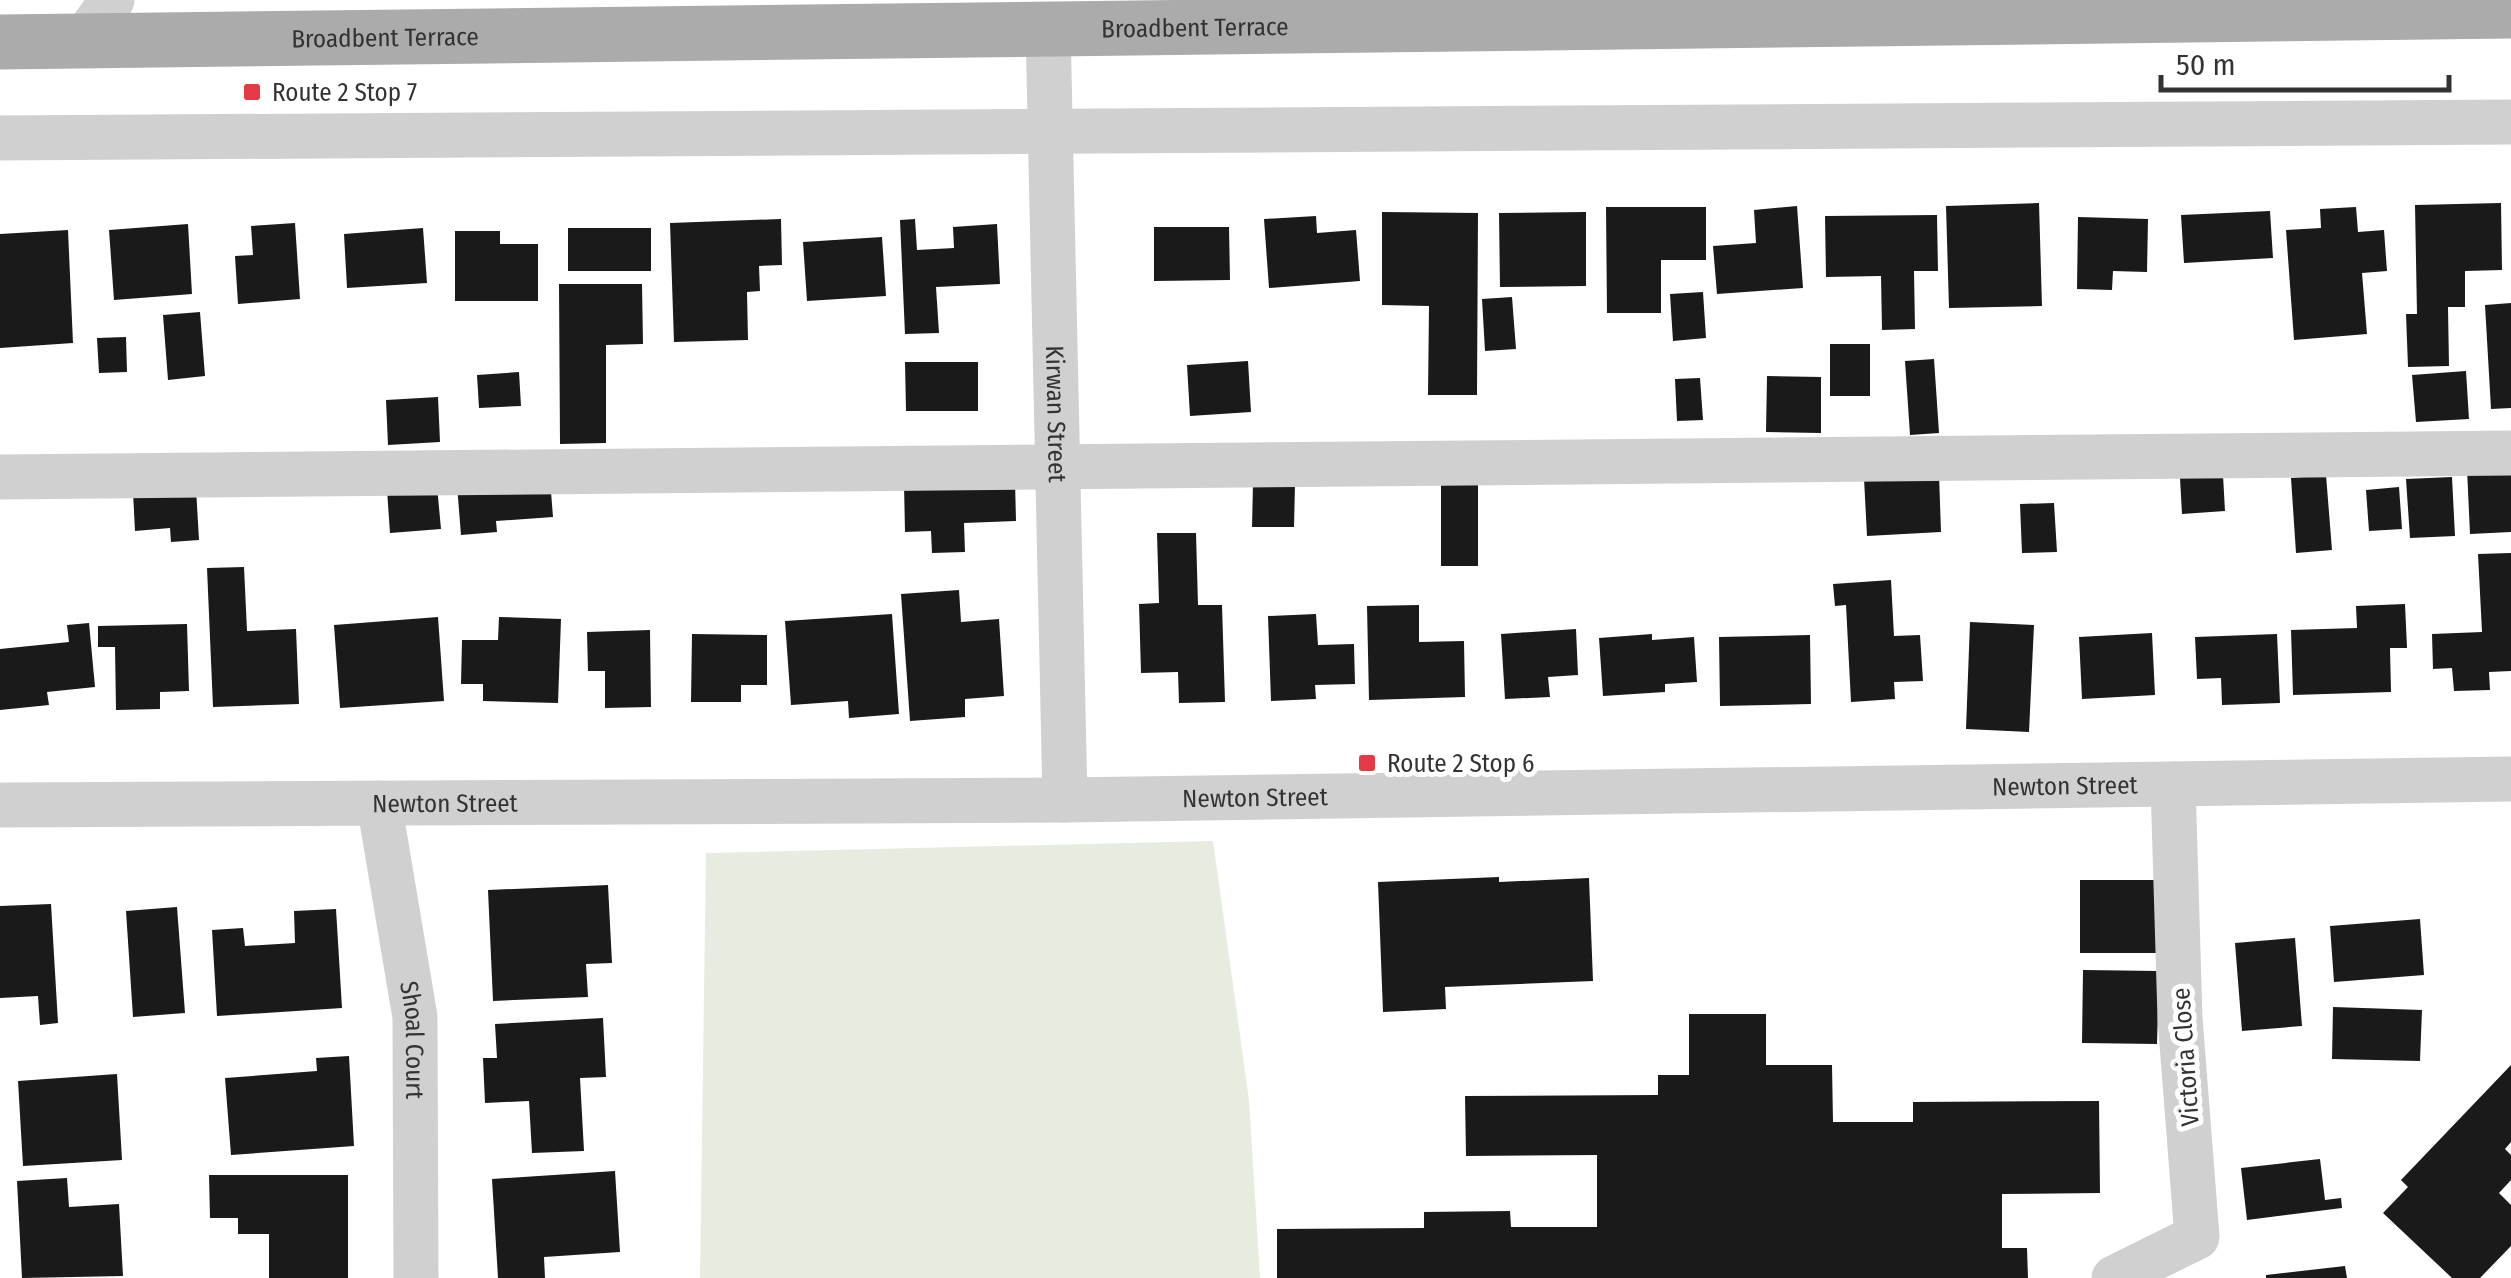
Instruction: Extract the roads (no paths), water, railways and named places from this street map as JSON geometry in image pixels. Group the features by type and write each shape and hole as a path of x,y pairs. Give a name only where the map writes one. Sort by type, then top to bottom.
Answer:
{"main road":[{"name":"Broadbent Terrace","path":"0,42 98,20 1048,26 1595,10 2511,11"}],"street":[{"name":"Kirwan Street","path":"1048,26 1066,800"},
{"path":"0,138 2511,122"},
{"path":"0,476 2511,452"},
{"name":"Newton Street","path":"0,805 1066,800 2511,779"},
{"name":"Victoria Close","path":"2114,1278 2197,1237 2180,1018 2173,784"},
{"name":"Shoal Court","path":"379,803 415,1017 416,1278"}],"place":[{"name":"Route 2 Stop 7","path":"252,92"},
{"name":"Route 2 Stop 6","path":"1367,763"}]}
